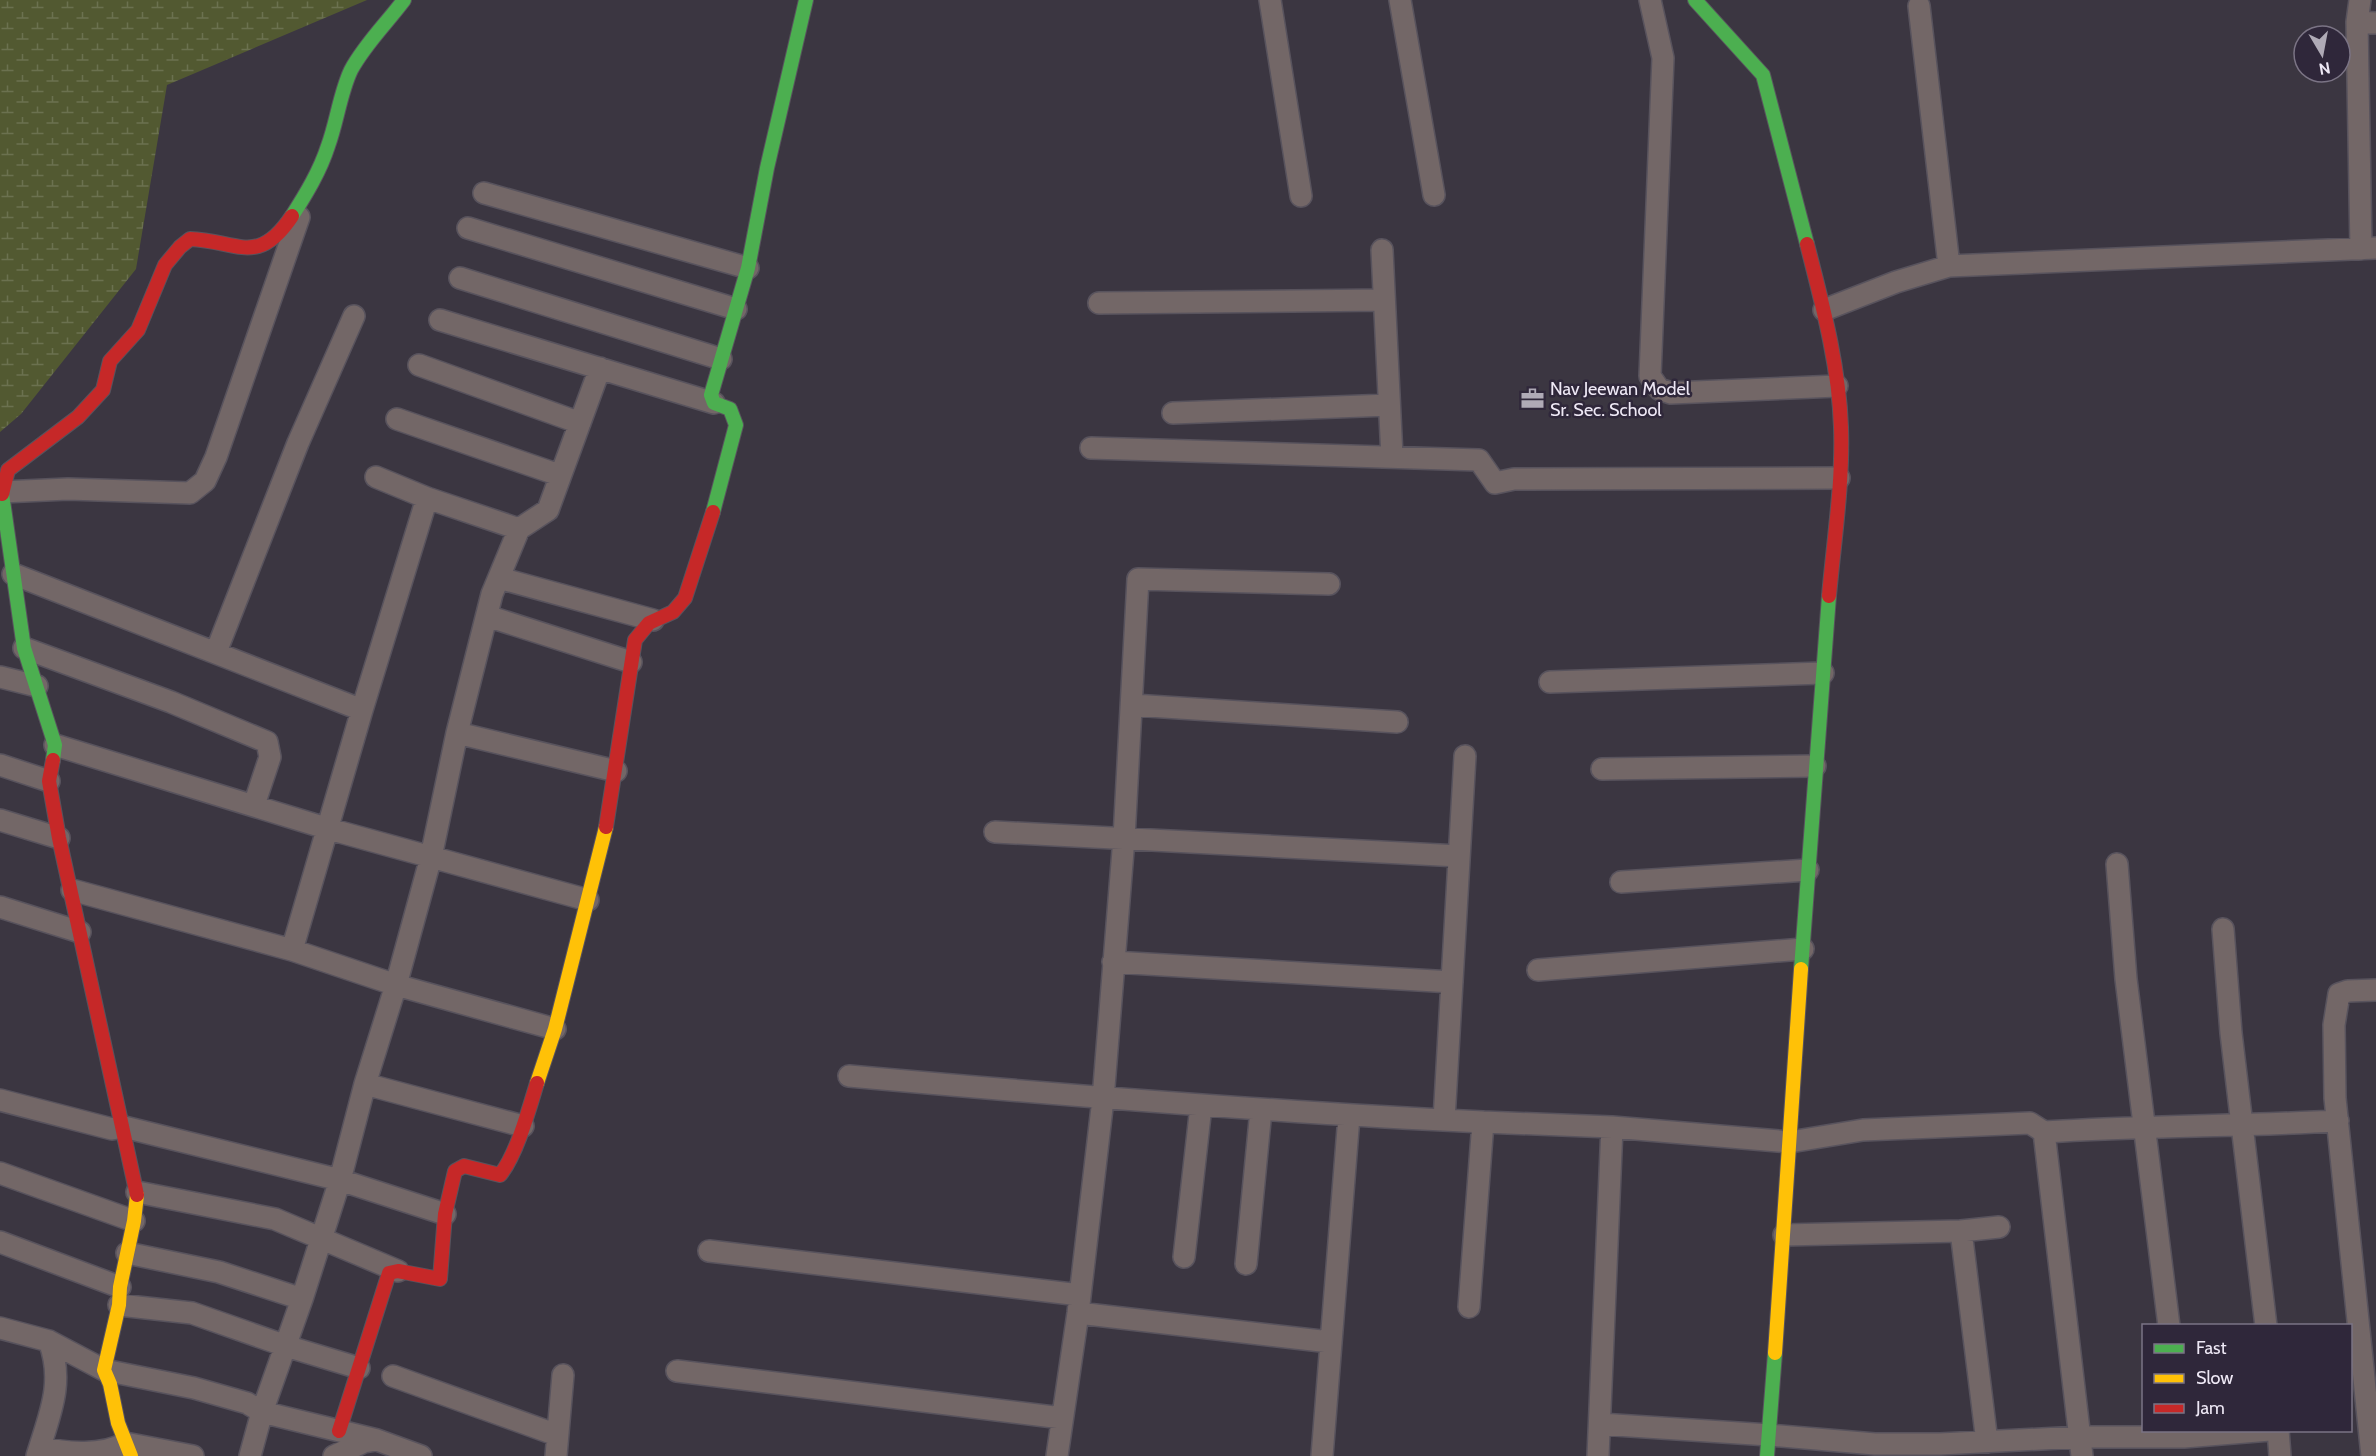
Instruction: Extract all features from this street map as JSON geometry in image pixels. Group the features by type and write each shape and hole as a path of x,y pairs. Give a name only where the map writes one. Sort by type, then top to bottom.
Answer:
{"street":[{"path":"2,492 68,489 190,493 206,481 236,404 308,191 328,147 350,73 365,46 381,32 404,0"},
{"path":"714,403 711,394 748,268 767,168 806,0"},
{"path":"1270,0 1301,196"},
{"path":"1400,0 1434,195"},
{"path":"1650,0 1663,58 1650,376 1659,389 1671,393 1837,386"},
{"path":"1695,0 1764,75 1824,310 1837,386 1840,428 1839,478 1815,766 1767,1456"},
{"path":"1824,310 1896,282 1949,266 2368,248 2366,22 2360,0"},
{"path":"1919,6 1949,266"},
{"path":"128,1450 105,1371 134,1221 137,1192 59,838 49,781 55,745 24,648 2,492 8,470 78,417 103,390 110,361 138,330 165,265 180,247 190,240 212,240 236,248 254,248 267,243 280,234 308,191"},
{"path":"484,193 748,268"},
{"path":"468,228 736,309"},
{"path":"1382,250 1392,457"},
{"path":"460,278 721,359"},
{"path":"1099,303 1384,300"},
{"path":"216,652 298,443 354,316"},
{"path":"137,1192 275,1219 398,1271 440,1278 445,1214 455,1170 464,1166 500,1175 505,1169 523,1126 555,1029 606,830 635,640 644,626 678,610 685,598 719,495 736,425 730,409 714,403 440,320"},
{"path":"419,365 580,423"},
{"path":"250,1456 262,1412 302,1299 340,1180 365,1084 396,985 430,857 457,733 499,578 519,529 548,510 600,368"},
{"path":"1173,413 1389,405"},
{"path":"397,419 560,475"},
{"path":"1091,448 1479,460 1495,483 1514,479 1839,478"},
{"path":"376,477 427,498 519,529"},
{"path":"292,950 427,498"},
{"path":"13,574 362,710"},
{"path":"499,578 653,620"},
{"path":"1057,1456 1079,1304 1103,1099 1133,705 1138,579 1329,584"},
{"path":"487,616 631,662"},
{"path":"24,648 171,702 267,742 270,757 254,805"},
{"path":"1550,682 1823,673"},
{"path":"0,677 37,686"},
{"path":"1133,705 1397,722"},
{"path":"457,733 616,771"},
{"path":"55,745 329,829 588,900"},
{"path":"1444,1120 1465,756"},
{"path":"0,765 49,781"},
{"path":"1602,769 1815,766"},
{"path":"0,820 59,838"},
{"path":"995,832 1459,856"},
{"path":"2118,864 2126,979 2169,1324"},
{"path":"1621,882 1808,870"},
{"path":"72,890 292,950 396,985 555,1029"},
{"path":"0,907 81,932"},
{"path":"2223,929 2230,1033 2265,1324"},
{"path":"1538,970 1803,949"},
{"path":"1113,962 1452,982"},
{"path":"2372,1456 2365,1421 2338,1121 2334,1025 2336,1004 2340,994 2348,991 2376,990"},
{"path":"849,1076 1201,1106 1349,1116 1612,1127 1790,1142 1863,1130 2003,1124 2030,1123 2044,1132 2144,1126 2338,1121"},
{"path":"365,1084 523,1126"},
{"path":"0,1100 112,1129 124,1127 340,1180 445,1214"},
{"path":"1184,1257 1201,1106"},
{"path":"1246,1264 1261,1110"},
{"path":"1322,1456 1349,1116"},
{"path":"1468,1307 1483,1122"},
{"path":"1598,1456 1612,1127"},
{"path":"2044,1132 2081,1447"},
{"path":"0,1173 134,1221"},
{"path":"1784,1235 1961,1231 2000,1227"},
{"path":"1961,1231 1998,1446"},
{"path":"0,1242 119,1296 192,1313 286,1346 359,1368"},
{"path":"709,1251 1330,1342"},
{"path":"126,1253 219,1272 302,1299"},
{"path":"339,1431 389,1273 398,1271"},
{"path":"0,1329 49,1341 105,1371 194,1388 247,1403 262,1412 377,1440 421,1456"},
{"path":"49,1341 57,1369 56,1394 39,1452 72,1456 100,1456 128,1450 193,1456"},
{"path":"677,1371 1062,1418"},
{"path":"556,1456 563,1375"},
{"path":"393,1376 557,1435"},
{"path":"1600,1424 1875,1444 1998,1446 2081,1447 2185,1441 2262,1432"},
{"path":"2278,1432 2280,1456"},
{"path":"334,1456 364,1442 377,1440"}],"green space":[{"path":"0,0 367,0 167,85 136,269 21,414 0,432"}],"traffic: fast":[{"path":"292,216 325,155 351,70 369,43 404,0"},
{"path":"713,512 736,425 730,409 714,403 711,395 748,268 767,168 806,0"},
{"path":"1695,0 1763,75 1807,244"},
{"path":"2,494 24,648 55,745 53,760"},
{"path":"1801,969 1829,596"},
{"path":"1767,1456 1775,1353"}],"traffic: slow":[{"path":"537,1083 555,1029 606,827"},
{"path":"1775,1353 1801,969"},
{"path":"131,1456 118,1423 110,1384 104,1370 119,1305 120,1287 137,1195"}],"traffic: jam":[{"path":"2,494 8,470 78,417 103,390 110,361 138,330 165,265 180,247 190,239 234,246 257,246 280,232 292,216"},
{"path":"1807,244 1829,334 1840,404 1841,469 1829,596"},
{"path":"606,827 635,640 649,623 673,612 685,598 713,512"},
{"path":"53,760 49,781 59,838 137,1195"},
{"path":"339,1431 389,1273 398,1271 440,1279 445,1214 455,1171 464,1166 500,1175 517,1144 537,1083"}],"place":[{"name":"Nav Jeewan Model Sr. Sec. School","path":"1532,399"}]}
